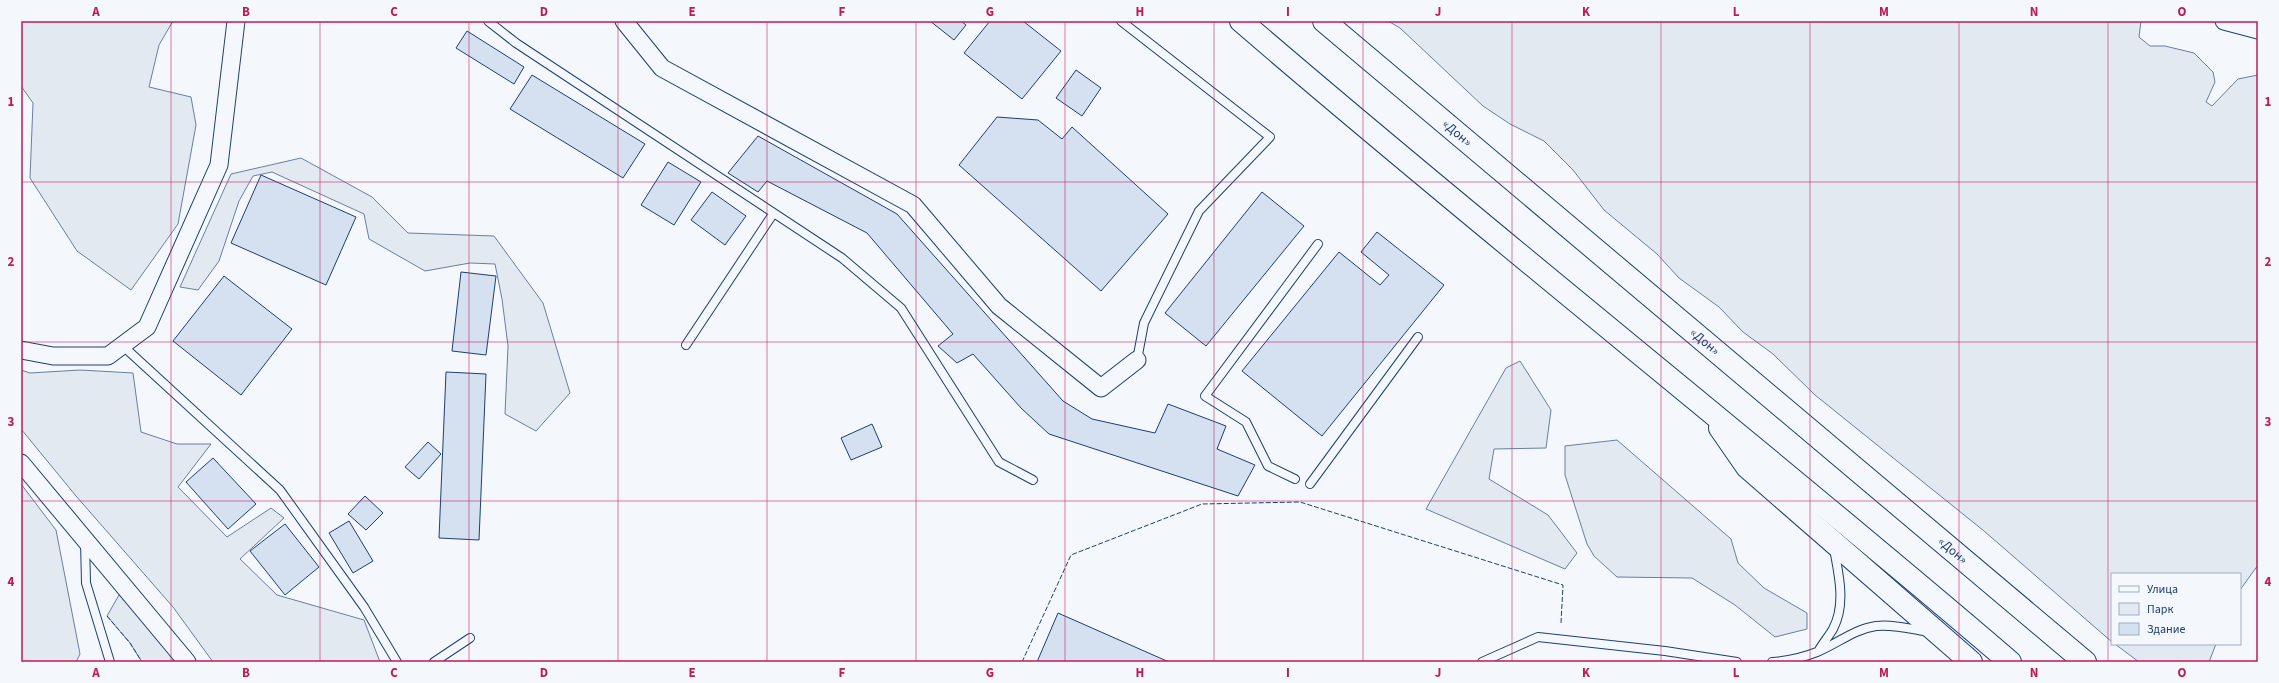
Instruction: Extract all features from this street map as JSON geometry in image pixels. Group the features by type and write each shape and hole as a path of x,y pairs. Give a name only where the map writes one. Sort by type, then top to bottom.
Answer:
{"highway":[{"path":"1241,21 1866,538 2010,662"},
{"name":"«Дон»","path":"1324,21 2085,662"},
{"path":"1706,407 1747,467 1971,662"}],"street":[{"path":"21,350 53,356 108,356 147,327 219,165 236,21"},
{"path":"624,21 662,68 914,205 999,306 1101,388 1137,360"},
{"path":"2224,21 2258,30"},
{"path":"21,463 187,662"}],"lane":[{"path":"488,21 516,43 773,214 842,258 901,308 999,462 1033,480"},
{"path":"1121,21 1270,137 1199,211 1144,323 1137,360"},
{"path":"686,345 773,214"},
{"path":"1295,479 1268,466 1246,422 1205,396 1318,244"},
{"path":"1310,484 1418,337"},
{"path":"123,346 280,490 364,607 397,662"},
{"path":"85,540 86,583 110,662"},
{"path":"1817,652 1834,629 1840,605 1840,577 1831,540"},
{"path":"1772,662 1791,660 1817,652 1850,634 1875,626 1895,626 1936,633"},
{"path":"1482,662 1538,637 1665,651 1737,662"},
{"path":"434,662 470,638"}],"green space":[{"path":"21,21 173,21 159,45 149,87 191,97 196,125 178,224 131,290 77,251 30,178 33,103 21,86"},
{"path":"1388,21 2141,21 2139,37 2150,46 2165,46 2194,53 2213,72 2215,82 2206,102 2212,106 2238,79 2258,75 2258,565 2241,589 2241,573 2111,573 2111,641 1984,531 1815,395 1773,354 1743,332 1719,307 1679,278 1657,254 1604,210 1573,170 1544,141 1510,124 1483,106 1400,28"},
{"path":"301,158 372,197 408,233 494,236 543,303 570,393 536,431 505,414 508,346 502,299 495,264 470,263 425,271 369,239 364,214 272,172 253,176 239,201 219,261 198,290 180,287 231,174"},
{"path":"1520,361 1551,410 1546,448 1494,449 1489,479 1548,515 1577,553 1565,569 1426,509 1506,368"},
{"path":"21,370 30,373 80,370 133,373 141,432 177,444 211,444 178,487 227,537 271,508 284,518 240,559 277,595 364,620 380,662 213,662 173,607 76,496 21,429"},
{"path":"1617,440 1731,539 1738,563 1764,588 1807,613 1807,629 1775,637 1735,605 1692,578 1617,577 1594,556 1587,544 1565,475 1565,446"},
{"path":"21,484 56,530 80,654 76,662 21,662"},
{"path":"119,595 149,626 175,662 142,662 130,643 107,616"},
{"path":"2116,645 2216,645 2209,662 2139,662"}],"building":[{"path":"930,21 961,21 966,25 954,40"},
{"path":"990,21 1023,21 1061,51 1022,99 964,53"},
{"path":"467,31 524,67 514,84 456,48"},
{"path":"1076,70 1101,88 1082,116 1056,98"},
{"path":"532,75 645,144 623,178 510,109"},
{"path":"997,117 1038,120 1062,139 1072,127 1168,214 1101,291 959,165"},
{"path":"758,136 897,214 1063,401 1092,419 1155,433 1168,404 1226,426 1217,449 1255,465 1238,496 1049,434 1021,408 973,354 957,363 938,346 953,334 867,233 767,181 758,192 728,173"},
{"path":"668,162 701,182 674,225 641,205"},
{"path":"261,175 356,217 326,285 231,243"},
{"path":"712,192 746,216 725,245 691,220"},
{"path":"1262,192 1304,226 1206,346 1165,313"},
{"path":"1377,232 1444,285 1322,436 1242,371 1339,252 1380,285 1389,275 1361,252"},
{"path":"461,272 496,276 486,355 452,351"},
{"path":"224,276 292,329 241,395 173,341"},
{"path":"446,372 486,374 479,540 439,538"},
{"path":"872,424 882,447 851,460 841,438"},
{"path":"428,442 441,454 419,479 405,467"},
{"path":"213,458 256,504 228,529 186,482"},
{"path":"365,496 383,513 366,530 348,514"},
{"path":"349,521 373,561 353,573 329,533"},
{"path":"285,524 319,567 285,595 250,551"},
{"path":"1058,613 1169,662 1037,662"}],"fence":[{"path":"1022,662 1071,555 1202,504 1300,502 1563,585 1561,623"},
{"path":"107,616 130,643 142,662"}]}
